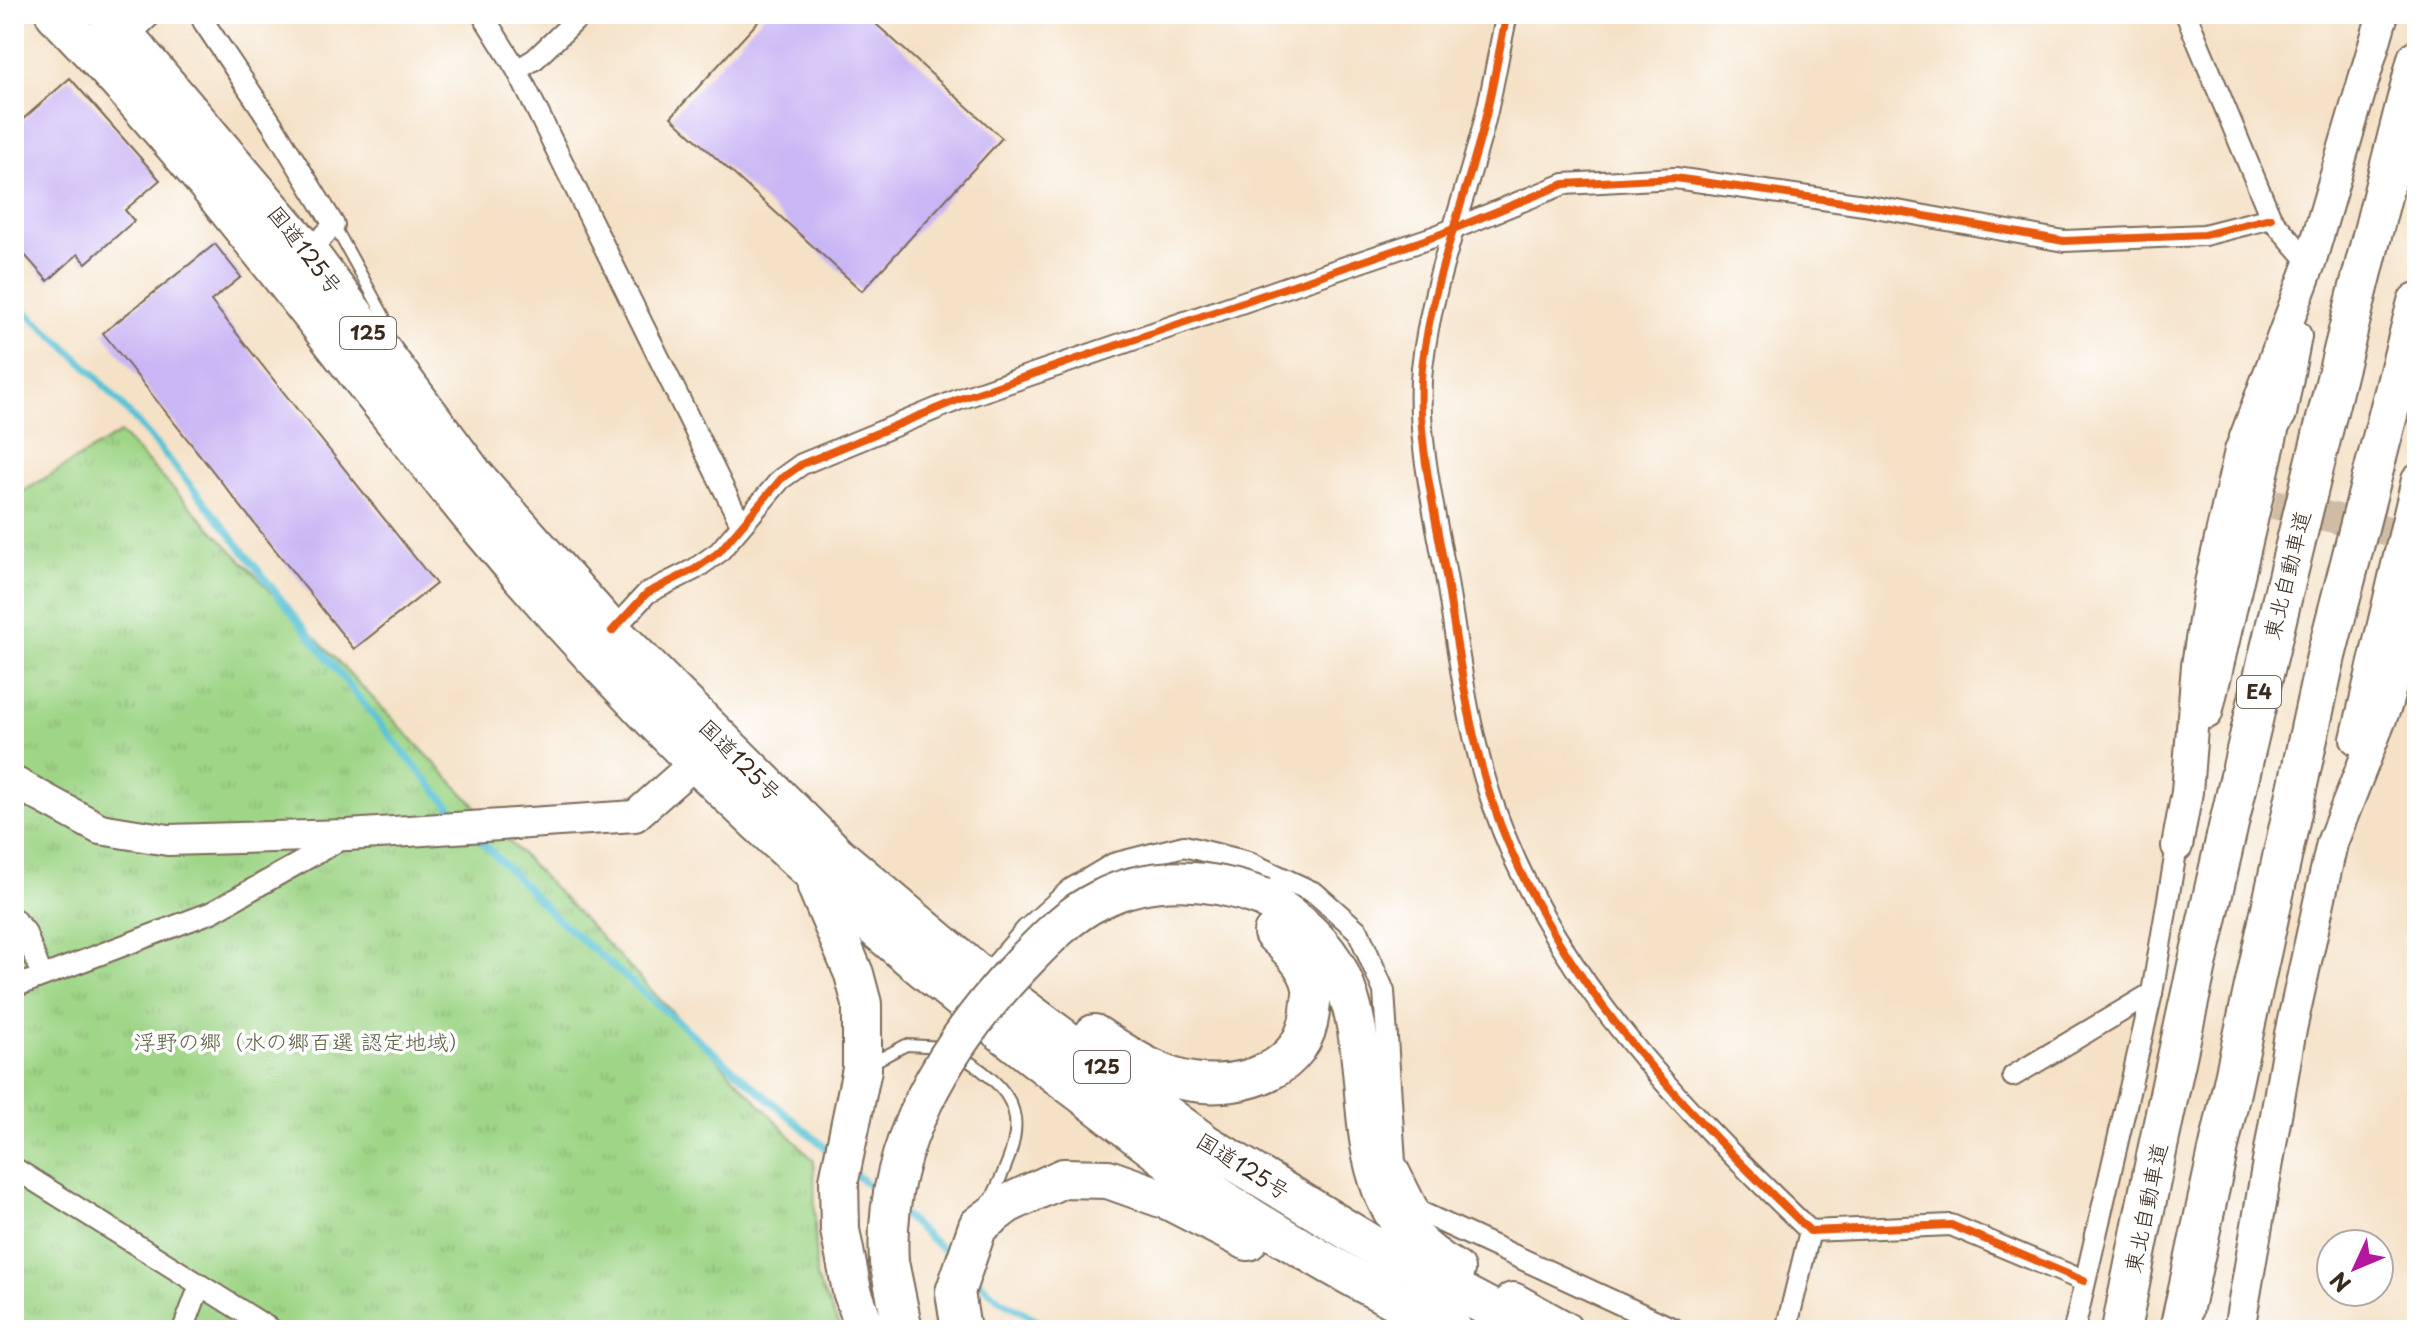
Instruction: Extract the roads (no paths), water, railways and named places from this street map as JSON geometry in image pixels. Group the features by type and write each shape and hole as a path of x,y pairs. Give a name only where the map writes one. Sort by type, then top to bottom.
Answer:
{"highway":[{"name":"国道125号","path":"55,14 113,24 321,239 368,333 474,475 612,631 707,752 811,875 953,997 1230,1204 1365,1286 1453,1330"},
{"name":"国道125号","path":"113,24 265,254 485,534 576,638 707,752 836,854 984,979 1206,1144 1382,1251 1531,1330"},
{"name":"東北自動車道","path":"2121,1330 2188,1008 2267,656 2417,59"},
{"path":"2179,1330 2326,656 2417,302"},
{"path":"811,875 854,974 862,1004 862,1069 839,1180 840,1230 852,1291 866,1330"},
{"path":"926,1330 888,1226 896,1179 933,1080 976,1014 1052,934 1099,899 1139,885 1204,882 1298,921 1337,968 1354,1017 1371,1165 1387,1201 1433,1258 1563,1330"},
{"path":"1027,1012 1072,1020 1131,1058 1189,1082 1223,1084 1267,1075 1286,1060 1308,1030 1312,987 1290,949 1258,907"},
{"path":"961,1330 955,1292 974,1236 1018,1197 1063,1178 1108,1179 1170,1201 1317,1276 1365,1286"},
{"path":"2195,1330 2209,1190"},
{"path":"900,1264 903,1330"}],"street":[{"path":"204,14 203,21 272,124 321,239"},
{"path":"482,14 517,70 740,522"},
{"path":"517,70 535,59 582,14"},
{"path":"1507,14 1479,145 1451,227 1422,372 1425,439 1459,656 1490,798 1526,883 1596,998 1661,1080 1810,1231 1951,1225 2084,1281"},
{"path":"2186,14 2271,218 2310,263"},
{"path":"2187,792 2201,638 2240,451 2310,263 2383,14"},
{"path":"612,631 647,593 695,569 719,552 740,522 781,479 802,464 960,399 1436,236 1451,227 1564,184 1675,178 1864,205 2064,241 2204,235 2271,218"},
{"path":"2074,1330 2152,993 2187,792 2238,590 2265,502 2274,426 2281,414 2310,263"},
{"path":"2239,1330 2290,1034 2396,533 2417,480"},
{"path":"2332,843 2386,706 2417,592"},
{"path":"14,782 100,829 168,840 348,835 635,816 707,752"},
{"path":"14,987 212,912 348,835"},
{"path":"984,979 1026,930 1071,889 1113,864 1184,846 1248,862 1315,893 1358,931 1384,991 1395,1162 1420,1212 1676,1330"},
{"path":"14,919 25,931 42,976"},
{"path":"2013,1076 2152,993"},
{"path":"14,1168 272,1330"},
{"path":"1786,1330 1810,1231"},
{"path":"183,1330 200,1285"}],"lane":[{"path":"862,1069 906,1045 946,1047 991,1074 1009,1098 1015,1126 1014,1149 974,1236"}],"waterway":[{"path":"14,301 89,369 146,433 369,711 462,820"},
{"path":"475,835 555,917 833,1154"},
{"path":"854,1173 881,1196"},
{"path":"903,1215 954,1259"},
{"path":"972,1275 1000,1300 1057,1330"}],"tunnel":[{"path":"2274,504 2389,531"}],"park label":[{"name":"浮野の郷（水の郷百選 認定地域）","path":"302,1042"}]}
